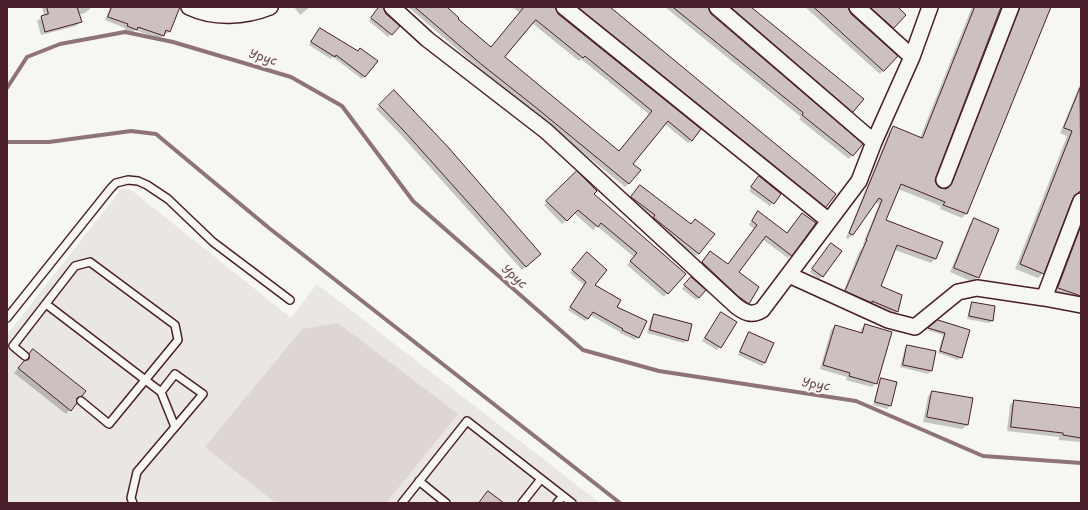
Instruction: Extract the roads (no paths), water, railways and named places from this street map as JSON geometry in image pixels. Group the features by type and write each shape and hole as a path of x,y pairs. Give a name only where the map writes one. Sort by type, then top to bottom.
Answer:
{"street":[{"path":"189,7 216,15 258,12 270,7"},
{"path":"392,7 427,39 546,131 742,311 750,314 757,313 762,310 859,181 874,142 912,57 930,7"},
{"path":"564,7 828,222"},
{"path":"717,7 874,142"},
{"path":"857,7 912,57"},
{"path":"944,180 1011,7"},
{"path":"1044,298 1081,201"},
{"path":"789,275 888,320 915,327 958,292 977,288 1081,305"}],"lane":[{"path":"7,318 110,188 116,183 128,180 138,181 158,191 186,215 213,242 290,300"},
{"path":"25,356 13,346 75,266 90,262 175,325 178,340 109,424 81,401"},
{"path":"46,304 161,392 175,427"},
{"path":"133,503 131,498 137,472 203,394 175,374 161,392"},
{"path":"402,503 467,421 572,503"},
{"path":"522,503 541,479"},
{"path":"419,482 446,503"},
{"path":"557,503 563,496"}],"waterway":[{"name":"Урус","path":"7,88 27,57 60,44 125,32 173,42 291,77 342,106 413,201 583,350 659,371 856,401 983,456 1081,463"},
{"path":"7,142 49,142 131,131 156,134 269,228 620,503"}]}
